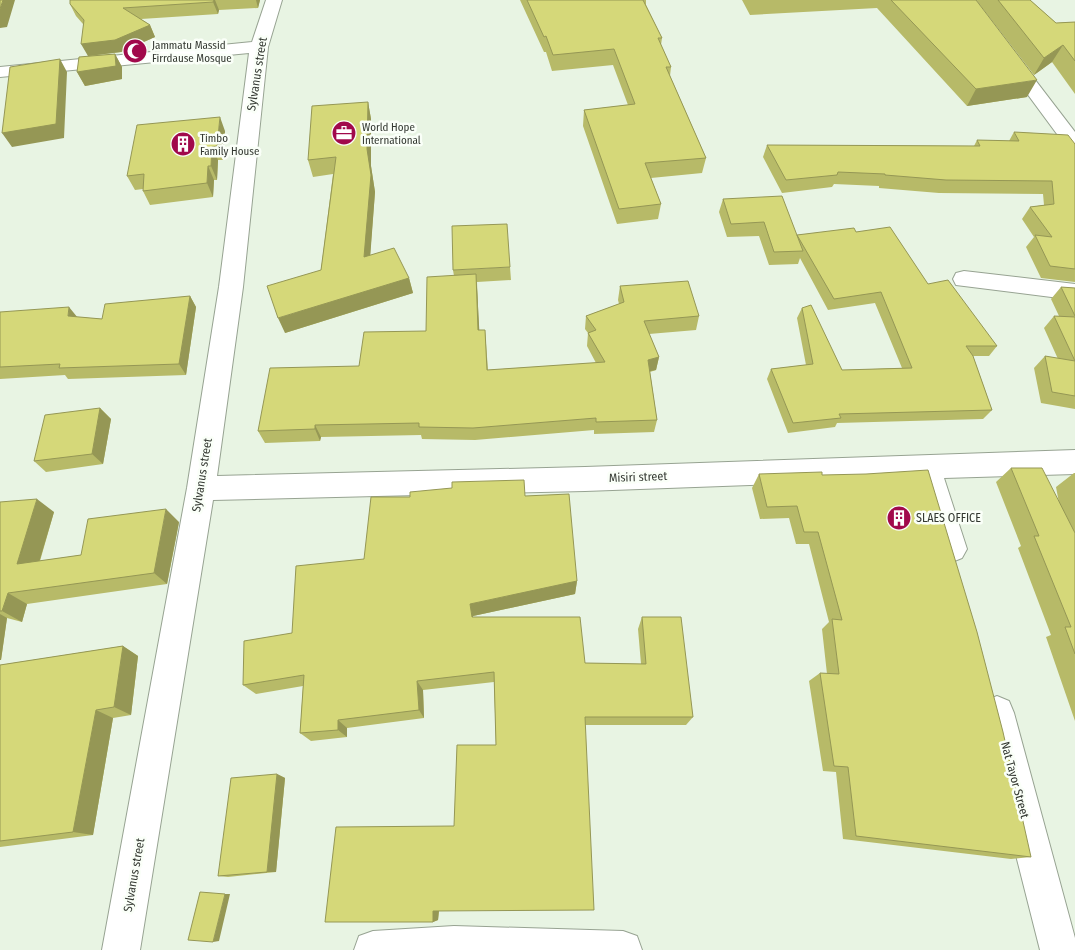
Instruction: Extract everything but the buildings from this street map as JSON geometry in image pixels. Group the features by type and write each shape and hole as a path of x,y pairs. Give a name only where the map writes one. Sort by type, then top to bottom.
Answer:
{"street":[{"name":"Sylvanus street","path":"121,950 201,488 231,287 259,47 274,0"},
{"path":"966,0 1075,145"},
{"path":"0,72 259,47"},
{"path":"964,279 1075,292"},
{"name":"Misiri street","path":"201,488 585,479 1075,462"},
{"path":"928,466 960,577"},
{"name":"Nat Tayor Street","path":"991,690 1059,950"},
{"path":"373,950 454,945 623,950"}],"place":[{"name":"Jammatu Massid Firrdause Mosque","path":"135,51"},
{"name":"World Hope International","path":"344,133"},
{"name":"Timbo Family House","path":"183,144"},
{"name":"SLAES OFFICE","path":"899,518"}]}
